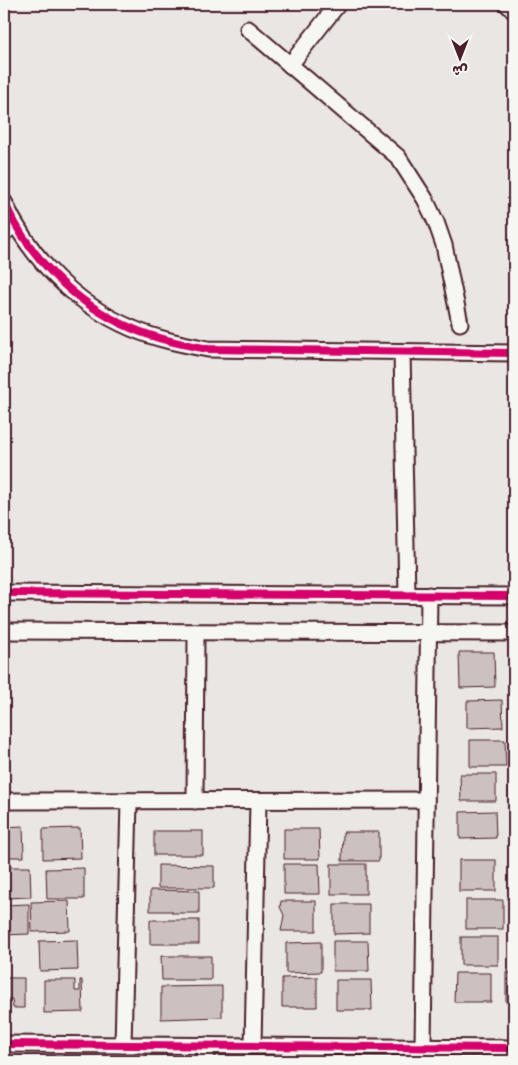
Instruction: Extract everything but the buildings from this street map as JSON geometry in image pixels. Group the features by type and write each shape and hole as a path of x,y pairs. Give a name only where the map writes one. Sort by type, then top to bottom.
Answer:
{"street":[{"path":"290,65 338,4"},
{"path":"507,4 514,11"},
{"path":"248,29 398,157 425,199 444,245 460,323"},
{"path":"4,202 17,227 35,254 57,278 88,304 130,328 169,342 208,349 514,354"},
{"path":"402,352 407,595"},
{"path":"4,593 514,596"},
{"path":"423,1047 428,595"},
{"path":"4,631 514,633"},
{"path":"195,801 196,632"},
{"path":"4,801 426,800"},
{"path":"123,1045 129,801"},
{"path":"250,1051 258,801"},
{"path":"4,1044 206,1045 250,1051 423,1047 514,1048"},
{"path":"206,1045 206,1061"}],"lane":[{"path":"4,238 17,227"}],"shaded area":[{"path":"4,4 514,4 514,1061 4,1061"}],"cycle path":[{"path":"4,202 14,222 40,260 73,292 110,318 140,332 159,338 208,349 514,353"},
{"path":"4,593 514,596"},
{"path":"4,1044 514,1048"}]}
